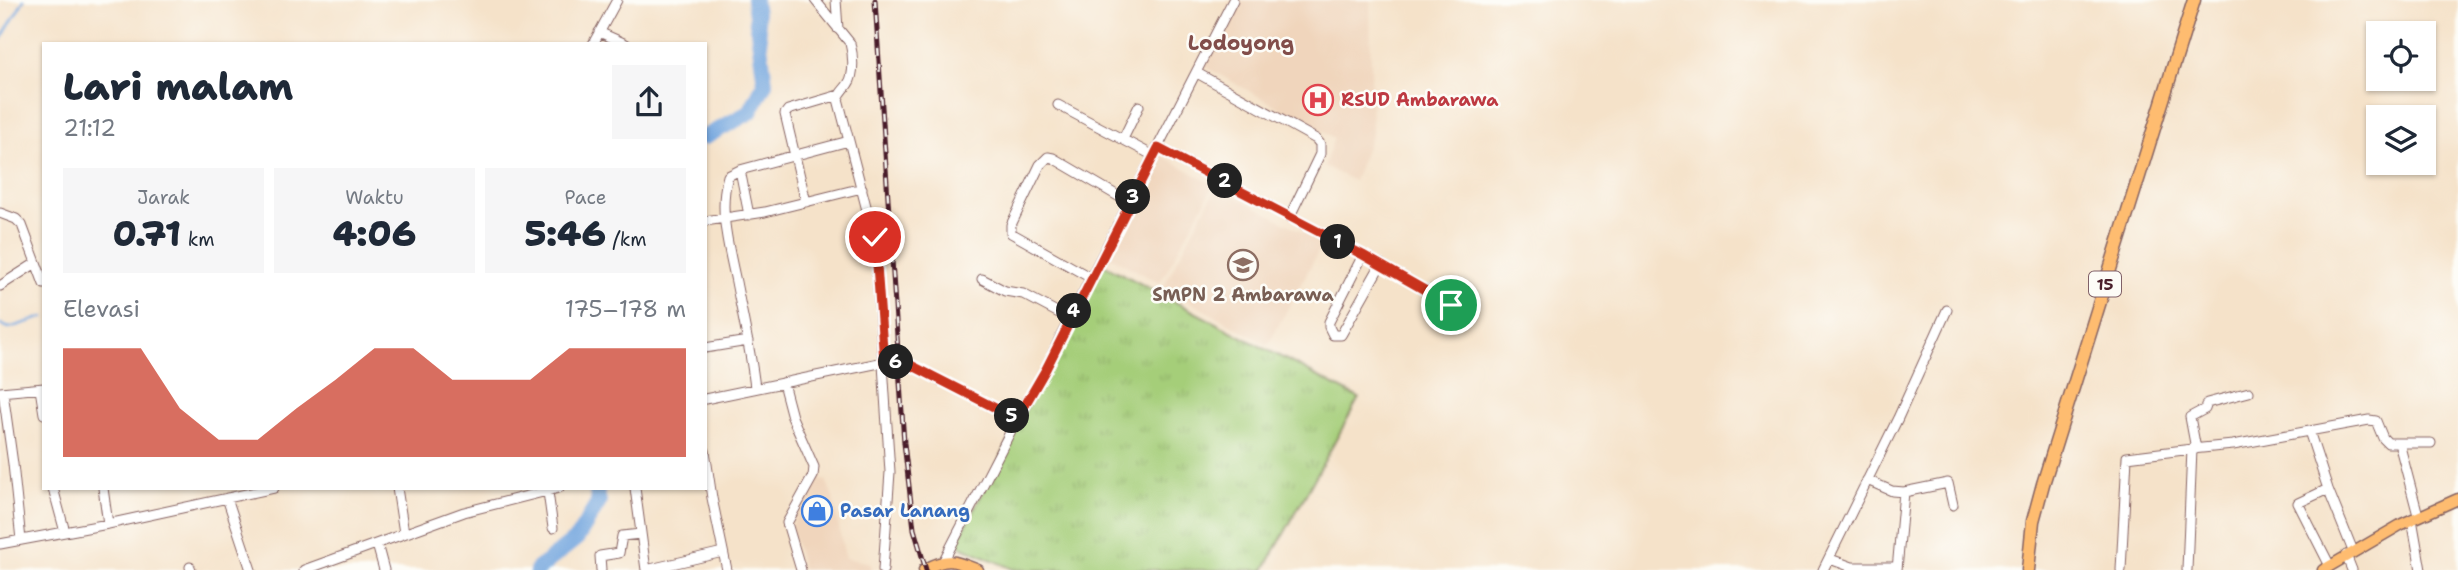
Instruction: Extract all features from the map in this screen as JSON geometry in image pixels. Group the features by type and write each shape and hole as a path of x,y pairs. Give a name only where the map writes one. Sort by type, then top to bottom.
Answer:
{"highway":[{"name":"15","path":"2028,570 2033,521 2043,484 2193,0"}],"main road":[{"path":"2326,568 2415,517 2458,499"},
{"path":"928,569 944,560 951,560 978,570"}],"street":[{"path":"594,42 617,0"},
{"path":"806,202 784,118 786,112 839,95 851,77 850,43 815,0"},
{"path":"836,0 838,29"},
{"path":"944,560 1046,369 1233,0"},
{"path":"599,33 621,42"},
{"path":"1197,73 1304,132 1320,144 1320,154 1290,216"},
{"path":"839,95 838,103 875,241 890,472 883,570"},
{"path":"1058,105 1123,139 1290,216 1451,305"},
{"path":"1123,139 1139,106"},
{"path":"755,388 725,219 725,184 728,176 740,170 849,141"},
{"path":"1091,278 1011,233 1011,225 1040,165 1044,160 1054,158 1130,203"},
{"path":"740,170 749,215"},
{"path":"707,221 749,215 862,188"},
{"path":"0,213 16,219 22,225 42,279"},
{"path":"1363,255 1329,322 1333,335 1341,335 1381,264"},
{"path":"0,286 36,263"},
{"path":"982,279 1005,291 1023,294 1070,319"},
{"path":"1824,570 1922,368 1947,310"},
{"path":"707,348 748,341"},
{"path":"707,399 884,362 899,362 909,364 1017,419"},
{"path":"783,383 792,417 814,467 813,476 787,523 800,570"},
{"path":"21,540 13,464 1,392 42,388"},
{"path":"2187,570 2194,449 2190,417 2205,409 2207,403 2249,392"},
{"path":"2121,570 2127,457 2373,420 2378,424 2385,441 2431,443"},
{"path":"2309,431 2350,553 2352,570"},
{"path":"2399,443 2415,517 2421,570"},
{"path":"707,462 727,570"},
{"path":"1867,480 1892,491 1904,492 1948,483 1953,505"},
{"path":"2326,568 2298,503 2328,489"},
{"path":"54,490 65,531"},
{"path":"103,490 108,524"},
{"path":"0,544 265,490"},
{"path":"397,490 404,533"},
{"path":"305,570 332,566 404,533 483,506 554,490"},
{"path":"635,490 646,570 723,552"},
{"path":"548,492 552,528"},
{"path":"1830,559 1852,567 1897,568 1904,492"},
{"path":"227,498 251,570"},
{"path":"601,570 600,556 619,553 622,536 641,534"},
{"path":"377,544 384,570"}],"shaded area":[{"name":"RSUD Ambarawa","path":"1238,0 1370,0 1372,133 1354,181 1324,166 1334,138 1204,66"},
{"path":"1159,154 1214,185 1160,283 1107,255"},
{"name":"SMPN 2 Ambarawa","path":"1217,186 1323,243 1268,345 1163,287"},
{"name":"Pasar Lanang","path":"821,475 833,497 845,558 870,563 871,570 803,570 791,526"}],"green space":[{"path":"1101,263 1359,398 1264,570 1015,570 956,544"}],"waterway":[{"path":"0,41 24,0"},
{"path":"707,136 750,112 765,83 754,0"},
{"path":"0,324 9,328 42,318"},
{"path":"537,570 577,538 599,502 596,490"}],"railway":[{"path":"875,0 904,443 914,529 926,570"}],"place":[{"name":"RSUD Ambarawa","path":"1318,100"},
{"name":"SMPN 2 Ambarawa","path":"1243,265"},
{"name":"Pasar Lanang","path":"817,511"}],"district":[{"name":"Lodoyong","path":"1241,43"}],"route":[{"path":"875,237 884,362 909,364 1017,419 1046,369 1158,148 1363,255 1451,305"}]}
